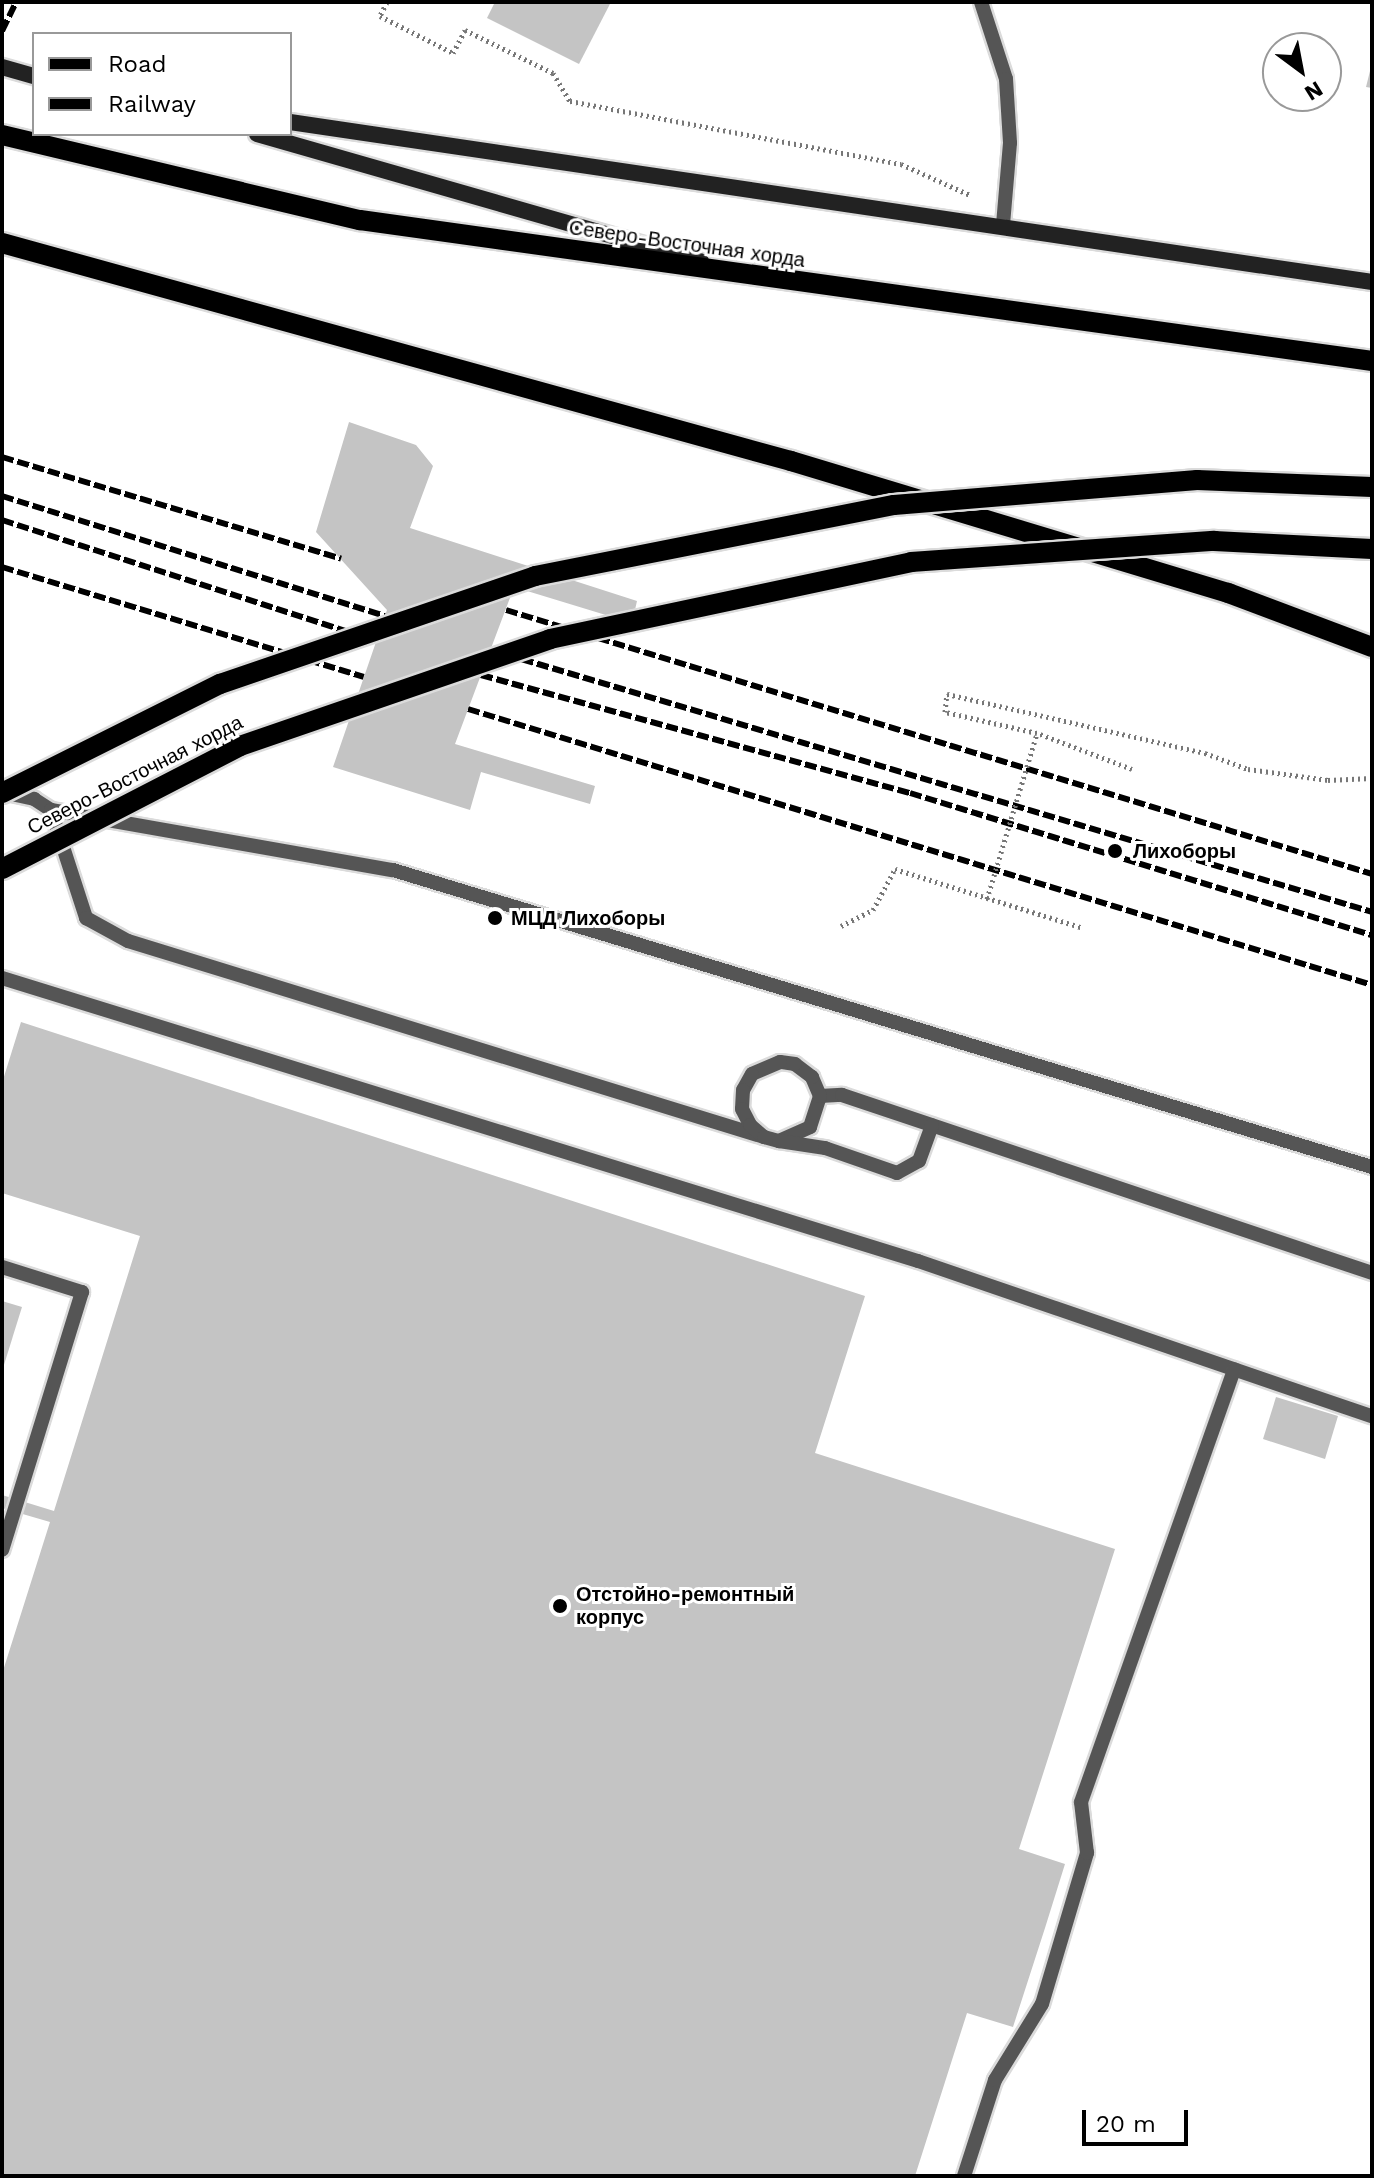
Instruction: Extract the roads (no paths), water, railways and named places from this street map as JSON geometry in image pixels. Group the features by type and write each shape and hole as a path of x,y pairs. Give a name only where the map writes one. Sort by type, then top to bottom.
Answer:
{"main road":[{"name":"Северо-Восточная хорда","path":"2,135 360,220 772,282 937,299 1372,361"},
{"path":"2,243 791,461 1228,593 1372,647"},
{"name":"Северо-Восточная хорда","path":"2,792 220,684 535,576 894,505 1197,480 1372,487"},
{"name":"Северо-Восточная хорда","path":"2,869 240,746 550,639 911,562 1214,541 1372,549"}],"street":[{"path":"2,67 32,75"},
{"path":"292,122 542,163 1003,224 1372,282"},
{"path":"264,136 772,282"}],"lane":[{"path":"981,2 1006,79 1010,143 1003,224"},
{"path":"2,792 34,799 51,810 393,870 1372,1167"},
{"path":"51,810 86,918 128,941 764,1137 825,1148 897,1173 919,1161 932,1125"},
{"path":"2,978 918,1261 1372,1416"},
{"path":"764,1137 750,1125 742,1109 743,1090 764,1065 795,1064 812,1077 820,1096 810,1127 779,1141"},
{"path":"820,1096 842,1095 1372,1273"},
{"path":"2,1267 82,1292 2,1550"},
{"path":"964,2176 995,2080 1042,2004 1087,1853 1081,1802 1234,1369"}],"railway":[{"path":"2,31 16,2"},
{"path":"2,457 341,559"},
{"path":"2,496 385,616"},
{"path":"2,520 376,641"},
{"path":"2,567 364,677"},
{"path":"506,610 1372,874"},
{"path":"491,650 1372,912"},
{"path":"481,675 910,793 1372,935"},
{"path":"468,709 1372,985"}],"place":[{"name":"Лихоборы","path":"1115,851"},
{"name":"МЦД Лихоборы","path":"495,918"},
{"name":"Отстойно-ремонтный корпус","path":"560,1606"}]}
